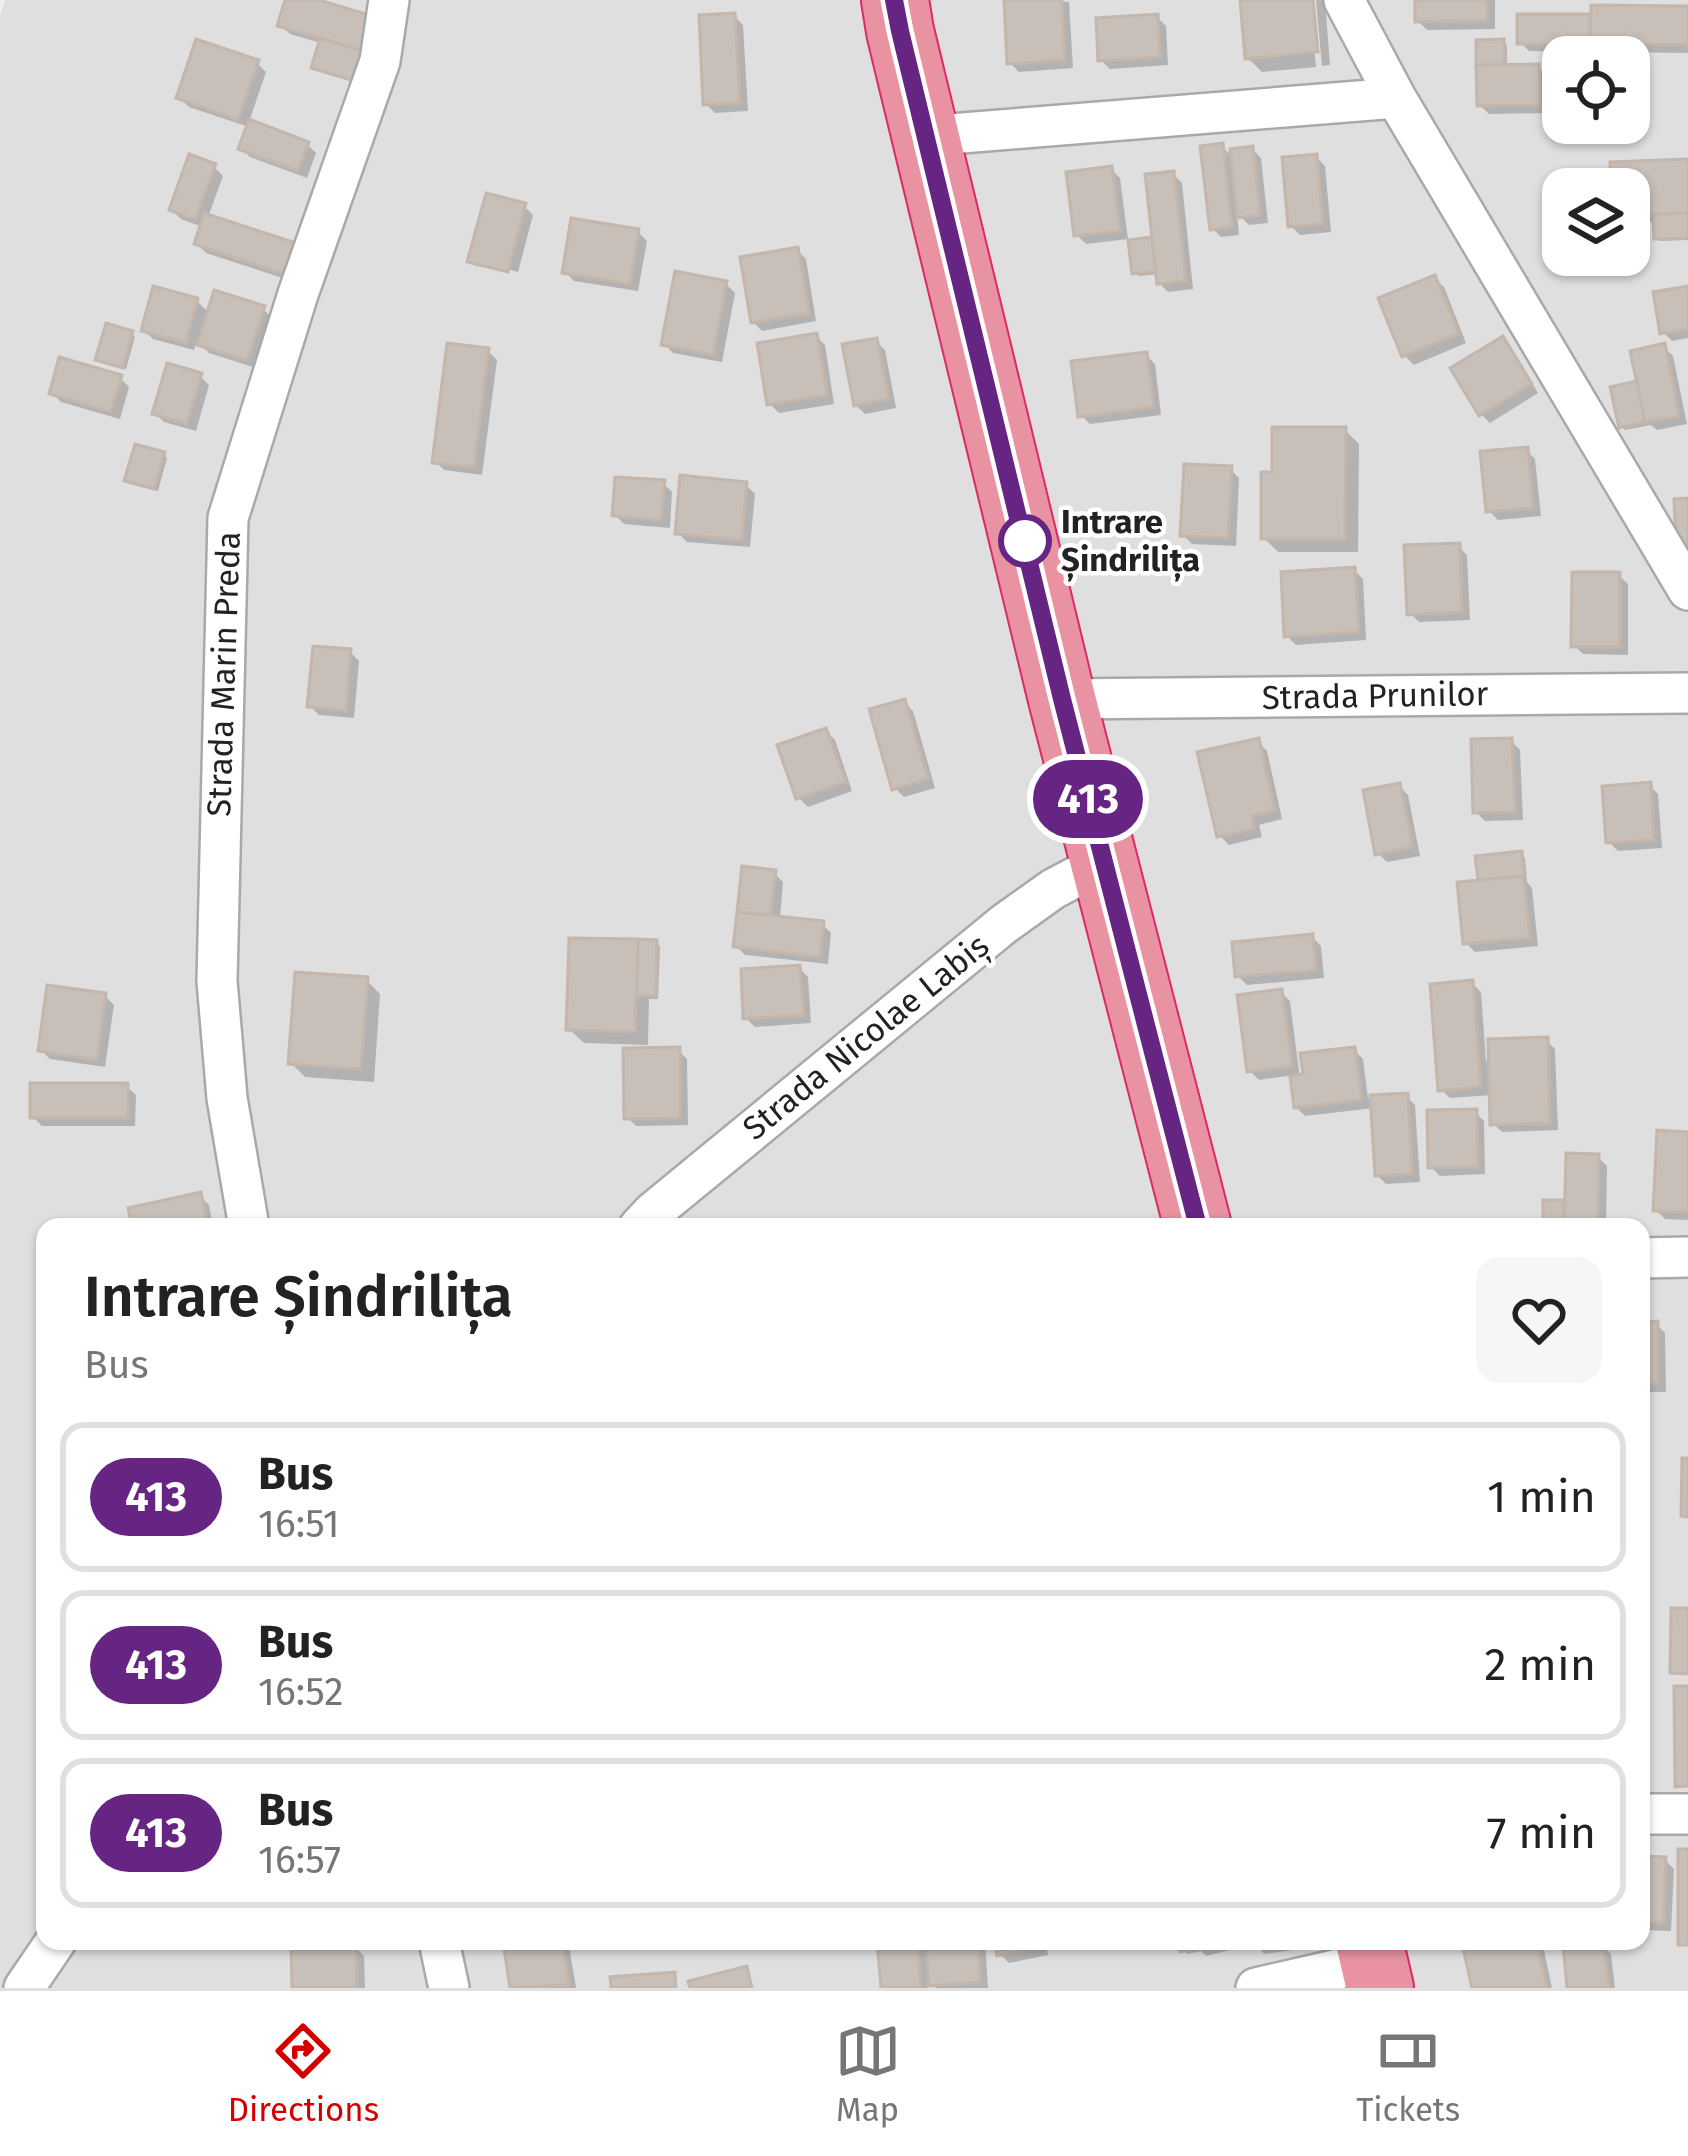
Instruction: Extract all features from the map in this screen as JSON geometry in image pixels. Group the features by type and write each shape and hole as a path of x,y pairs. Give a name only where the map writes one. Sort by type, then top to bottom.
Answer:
{"highway":[{"path":"895,0 1062,699 1196,1218"}],"street":[{"name":"Strada Marin Preda","path":"247,1218 227,1098 217,980 228,518 298,294 380,61 389,0"},
{"path":"1344,0 1396,98 1688,590"},
{"path":"925,136 1396,98"},
{"name":"Strada Prunilor","path":"1062,699 1688,693"},
{"name":"Strada Nicolae Labiș","path":"647,1218 1004,924 1053,889 1104,862"},
{"path":"1650,1258 1688,1257"},
{"path":"1650,1814 1688,1814"},
{"path":"24,1988 50,1950"},
{"path":"441,1950 448,1988"},
{"path":"1256,1988 1374,1963"}],"shaded area":[{"path":"5,0 1688,0 1688,1988 0,1988 0,15"}],"building":[{"path":"285,0 319,0 373,16 363,51 277,26"},
{"path":"1004,0 1062,0 1065,60 1007,64"},
{"path":"1240,0 1313,0 1318,52 1245,59"},
{"path":"1415,0 1487,0 1488,21 1415,22"},
{"path":"1591,5 1688,6 1688,45 1650,45 1650,36 1590,36"},
{"path":"735,13 740,103 703,105 699,15"},
{"path":"1158,14 1160,57 1098,61 1096,18"},
{"path":"1517,14 1590,14 1590,36 1542,36 1542,44 1517,44"},
{"path":"320,38 363,51 354,81 311,68"},
{"path":"196,39 259,60 238,120 176,98"},
{"path":"1504,39 1505,65 1476,65 1476,40"},
{"path":"1539,64 1540,105 1477,106 1476,65"},
{"path":"249,119 309,142 298,171 238,149"},
{"path":"1223,143 1232,227 1210,230 1200,146"},
{"path":"1253,146 1260,215 1237,218 1230,149"},
{"path":"189,154 216,164 195,220 169,210"},
{"path":"1317,154 1323,224 1288,227 1282,157"},
{"path":"1688,159 1688,213 1650,214 1650,168 1610,168 1610,162"},
{"path":"1112,166 1120,231 1074,236 1066,172"},
{"path":"1174,171 1186,281 1157,284 1145,174"},
{"path":"486,193 526,203 508,272 467,262"},
{"path":"204,213 299,244 289,276 194,244"},
{"path":"1688,213 1688,238 1654,239 1653,214"},
{"path":"571,218 639,229 630,284 562,273"},
{"path":"1152,237 1156,271 1132,274 1128,240"},
{"path":"798,247 809,313 751,323 740,257"},
{"path":"675,271 727,281 713,355 661,345"},
{"path":"1435,275 1459,334 1402,357 1378,298"},
{"path":"153,286 198,298 186,343 141,331"},
{"path":"1688,286 1688,329 1660,334 1653,292"},
{"path":"214,290 265,306 247,361 197,345"},
{"path":"106,323 133,331 123,368 95,360"},
{"path":"817,333 827,395 767,405 757,343"},
{"path":"1503,336 1532,384 1479,416 1450,368"},
{"path":"877,338 889,399 854,406 842,344"},
{"path":"447,343 489,348 474,467 432,463"},
{"path":"1665,343 1679,416 1645,422 1630,351"},
{"path":"1147,352 1154,407 1078,417 1071,361"},
{"path":"59,357 122,375 111,412 49,394"},
{"path":"167,363 202,373 187,424 152,414"},
{"path":"1637,381 1645,422 1619,428 1610,387"},
{"path":"1272,427 1346,427 1345,539 1261,539 1261,472 1272,472"},
{"path":"135,444 165,452 154,489 124,481"},
{"path":"1528,447 1533,508 1486,512 1480,451"},
{"path":"1184,464 1232,466 1228,538 1180,536"},
{"path":"680,475 747,482 742,540 675,534"},
{"path":"615,477 665,480 661,520 612,516"},
{"path":"1688,498 1688,549 1676,549 1674,499"},
{"path":"1460,543 1462,612 1407,615 1404,545"},
{"path":"1355,567 1359,632 1284,637 1281,572"},
{"path":"1572,572 1620,572 1620,647 1571,647"},
{"path":"313,646 351,649 346,711 307,707"},
{"path":"905,699 928,779 892,790 869,709"},
{"path":"826,728 846,782 796,799 777,745"},
{"path":"1259,738 1275,811 1252,816 1255,829 1217,837 1197,752"},
{"path":"1512,738 1515,812 1473,813 1471,739"},
{"path":"1651,782 1654,840 1606,843 1602,786"},
{"path":"1400,783 1413,847 1375,855 1363,790"},
{"path":"1522,851 1524,876 1478,880 1475,856"},
{"path":"742,866 776,870 771,915 737,912"},
{"path":"1524,876 1530,938 1463,944 1457,882"},
{"path":"737,912 824,921 820,957 733,947"},
{"path":"1313,934 1316,970 1235,977 1232,942"},
{"path":"569,938 638,939 635,1032 566,1030"},
{"path":"638,939 657,940 656,996 637,996"},
{"path":"800,965 804,1015 743,1019 741,969"},
{"path":"295,972 368,977 361,1069 288,1064"},
{"path":"1473,980 1481,1087 1438,1091 1430,984"},
{"path":"47,985 106,993 97,1060 38,1051"},
{"path":"1282,989 1292,1066 1247,1072 1237,995"},
{"path":"1548,1037 1550,1123 1490,1125 1488,1039"},
{"path":"680,1047 680,1118 624,1119 623,1048"},
{"path":"1355,1047 1362,1100 1294,1108 1290,1076 1303,1074 1300,1053"},
{"path":"30,1083 128,1083 128,1118 30,1118"},
{"path":"1408,1093 1412,1174 1375,1176 1370,1095"},
{"path":"1477,1109 1478,1167 1428,1168 1427,1110"},
{"path":"1657,1130 1688,1132 1688,1212 1653,1211"},
{"path":"1566,1153 1599,1154 1598,1218 1564,1218"},
{"path":"201,1192 206,1218 130,1218 128,1208"},
{"path":"1543,1200 1564,1200 1564,1218 1543,1218"},
{"path":"1650,1321 1658,1321 1658,1384 1650,1384"},
{"path":"1682,1458 1688,1458 1688,1517 1681,1516"},
{"path":"1671,1608 1688,1608 1688,1674 1670,1673"},
{"path":"1674,1686 1688,1686 1688,1786 1675,1787"},
{"path":"1678,1849 1688,1849 1688,1945 1678,1945"},
{"path":"1650,1856 1666,1857 1664,1923 1650,1922"},
{"path":"291,1950 356,1950 357,1988 292,1988"},
{"path":"504,1950 563,1950 569,1985 510,1988"},
{"path":"878,1950 918,1950 921,1988 881,1988"},
{"path":"927,1950 978,1950 980,1982 929,1986"},
{"path":"996,1950 1026,1950 997,1956"},
{"path":"1463,1950 1538,1950 1547,1988 1472,1988"},
{"path":"1563,1950 1604,1950 1609,1988 1567,1988"},
{"path":"747,1966 752,1988 690,1988 688,1981"},
{"path":"675,1972 676,1988 611,1988 610,1977"}],"bus line":[{"name":"413","path":"894,0 1062,699 1196,1218"}],"place":[{"name":"Intrare Șindrilița","path":"1025,541"}]}
